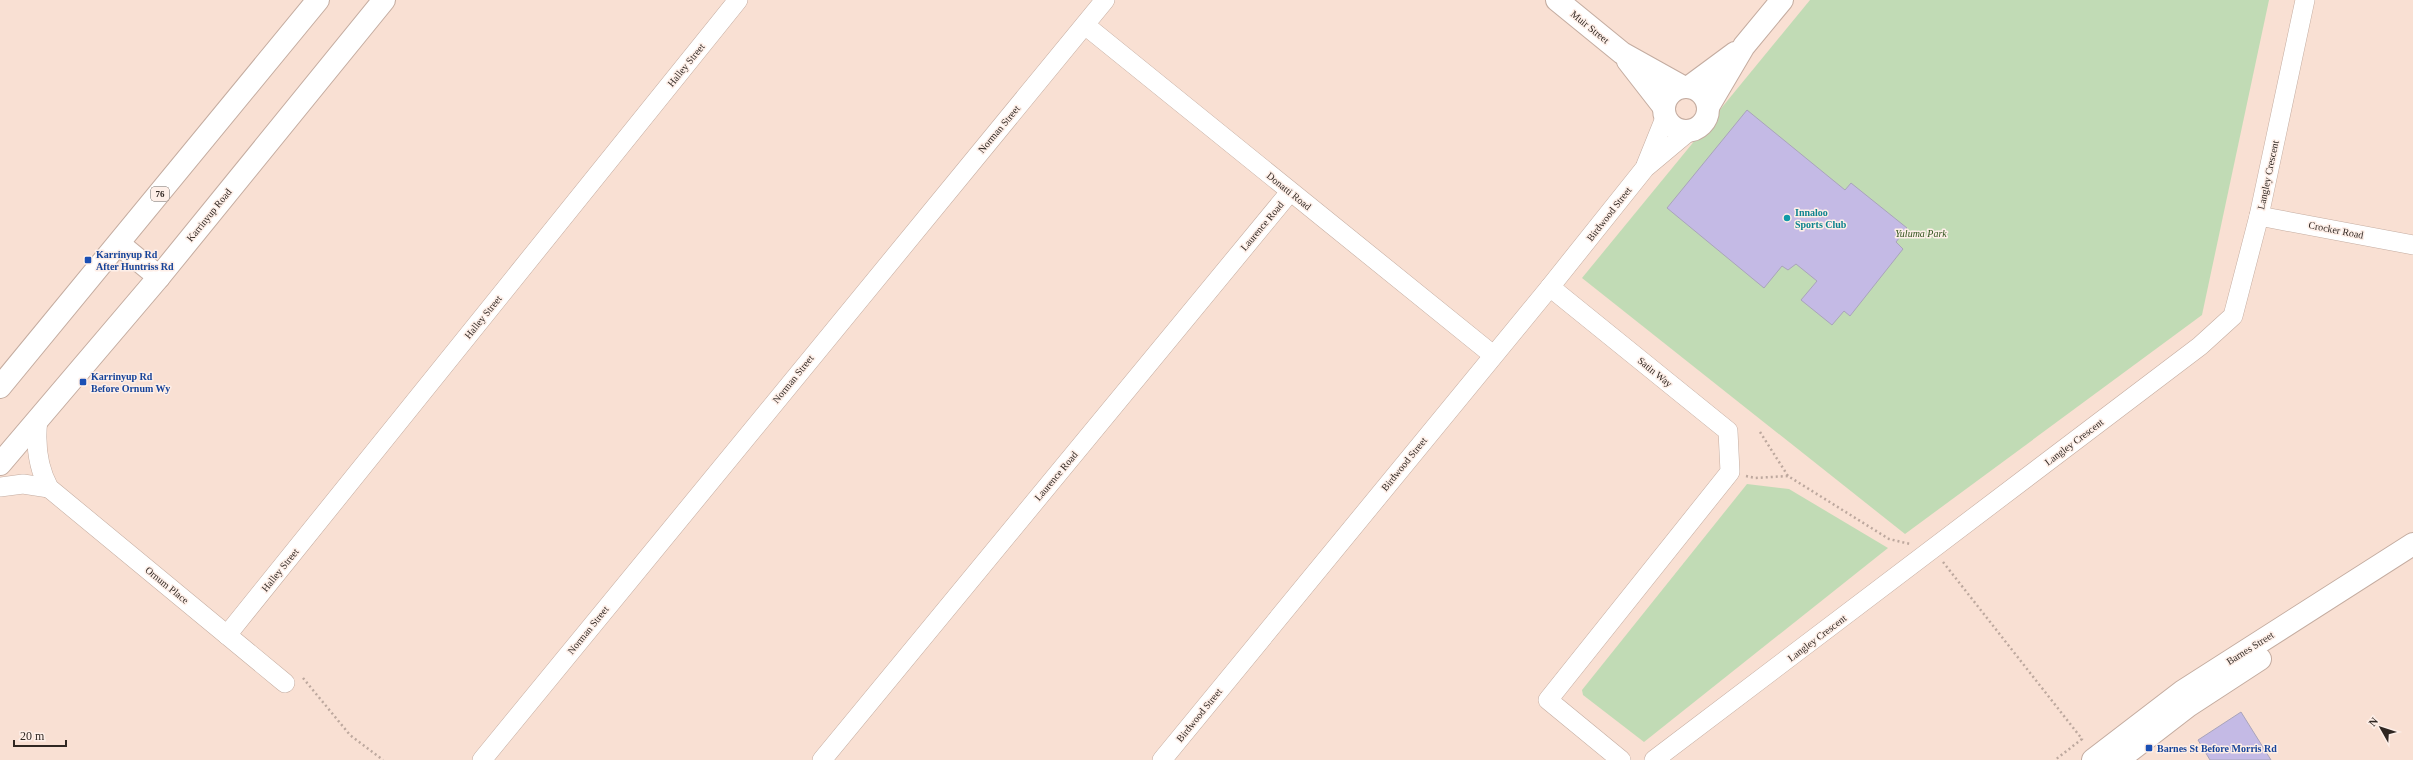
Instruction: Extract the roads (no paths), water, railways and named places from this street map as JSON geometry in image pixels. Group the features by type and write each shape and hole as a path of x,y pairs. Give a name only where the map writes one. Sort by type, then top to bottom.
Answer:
{"main road":[{"name":"76","path":"0,387 318,0"},
{"name":"Karrinyup Road","path":"0,464 159,277 384,0"},
{"name":"Muir Street","path":"1557,0 1622,53 1686,87"},
{"path":"1744,46 1686,87 1668,95 1664,112 1671,127 1688,132 1703,124 1708,107 1744,46 1782,0"},
{"name":"Muir Street","path":"1622,53 1664,112"},
{"path":"1686,87 1700,92 1708,107"},
{"path":"119,244 159,277"},
{"name":"Barnes Street","path":"2092,760 2182,691 2413,544"},
{"name":"Barnes Street","path":"2118,760 2188,706 2413,559"}],"street":[{"name":"Halley Street","path":"227,635 738,0"},
{"name":"Norman Street","path":"482,760 1105,0"},
{"name":"Langley Crescent","path":"1654,760 1933,550 2200,346 2233,316 2259,216 2306,0"},
{"name":"Donatti Road","path":"1085,25 1493,355"},
{"name":"Birdwood Street","path":"1645,168 1664,112"},
{"name":"Birdwood Street","path":"1162,760 1550,287 1645,168 1688,132"},
{"name":"Laurence Road","path":"822,760 1290,192"},
{"name":"Crocker Road","path":"2259,216 2413,245"},
{"name":"Satin Way","path":"1550,287 1728,431 1730,472 1548,700 1621,760"},
{"name":"Ornum Place","path":"38,419 36,439 39,461 43,476 49,488 285,682"},
{"path":"0,486 24,484 49,488"}],"place":[{"name":"Innaloo Sports Club","path":"1787,218"},
{"name":"Karrinyup Rd After Huntriss Rd","path":"88,260"},
{"name":"Karrinyup Rd Before Ornum Wy","path":"83,382"},
{"name":"Barnes St Before Morris Rd","path":"2149,748"}],"park label":[{"name":"Yuluma Park","path":"1921,233"}]}
